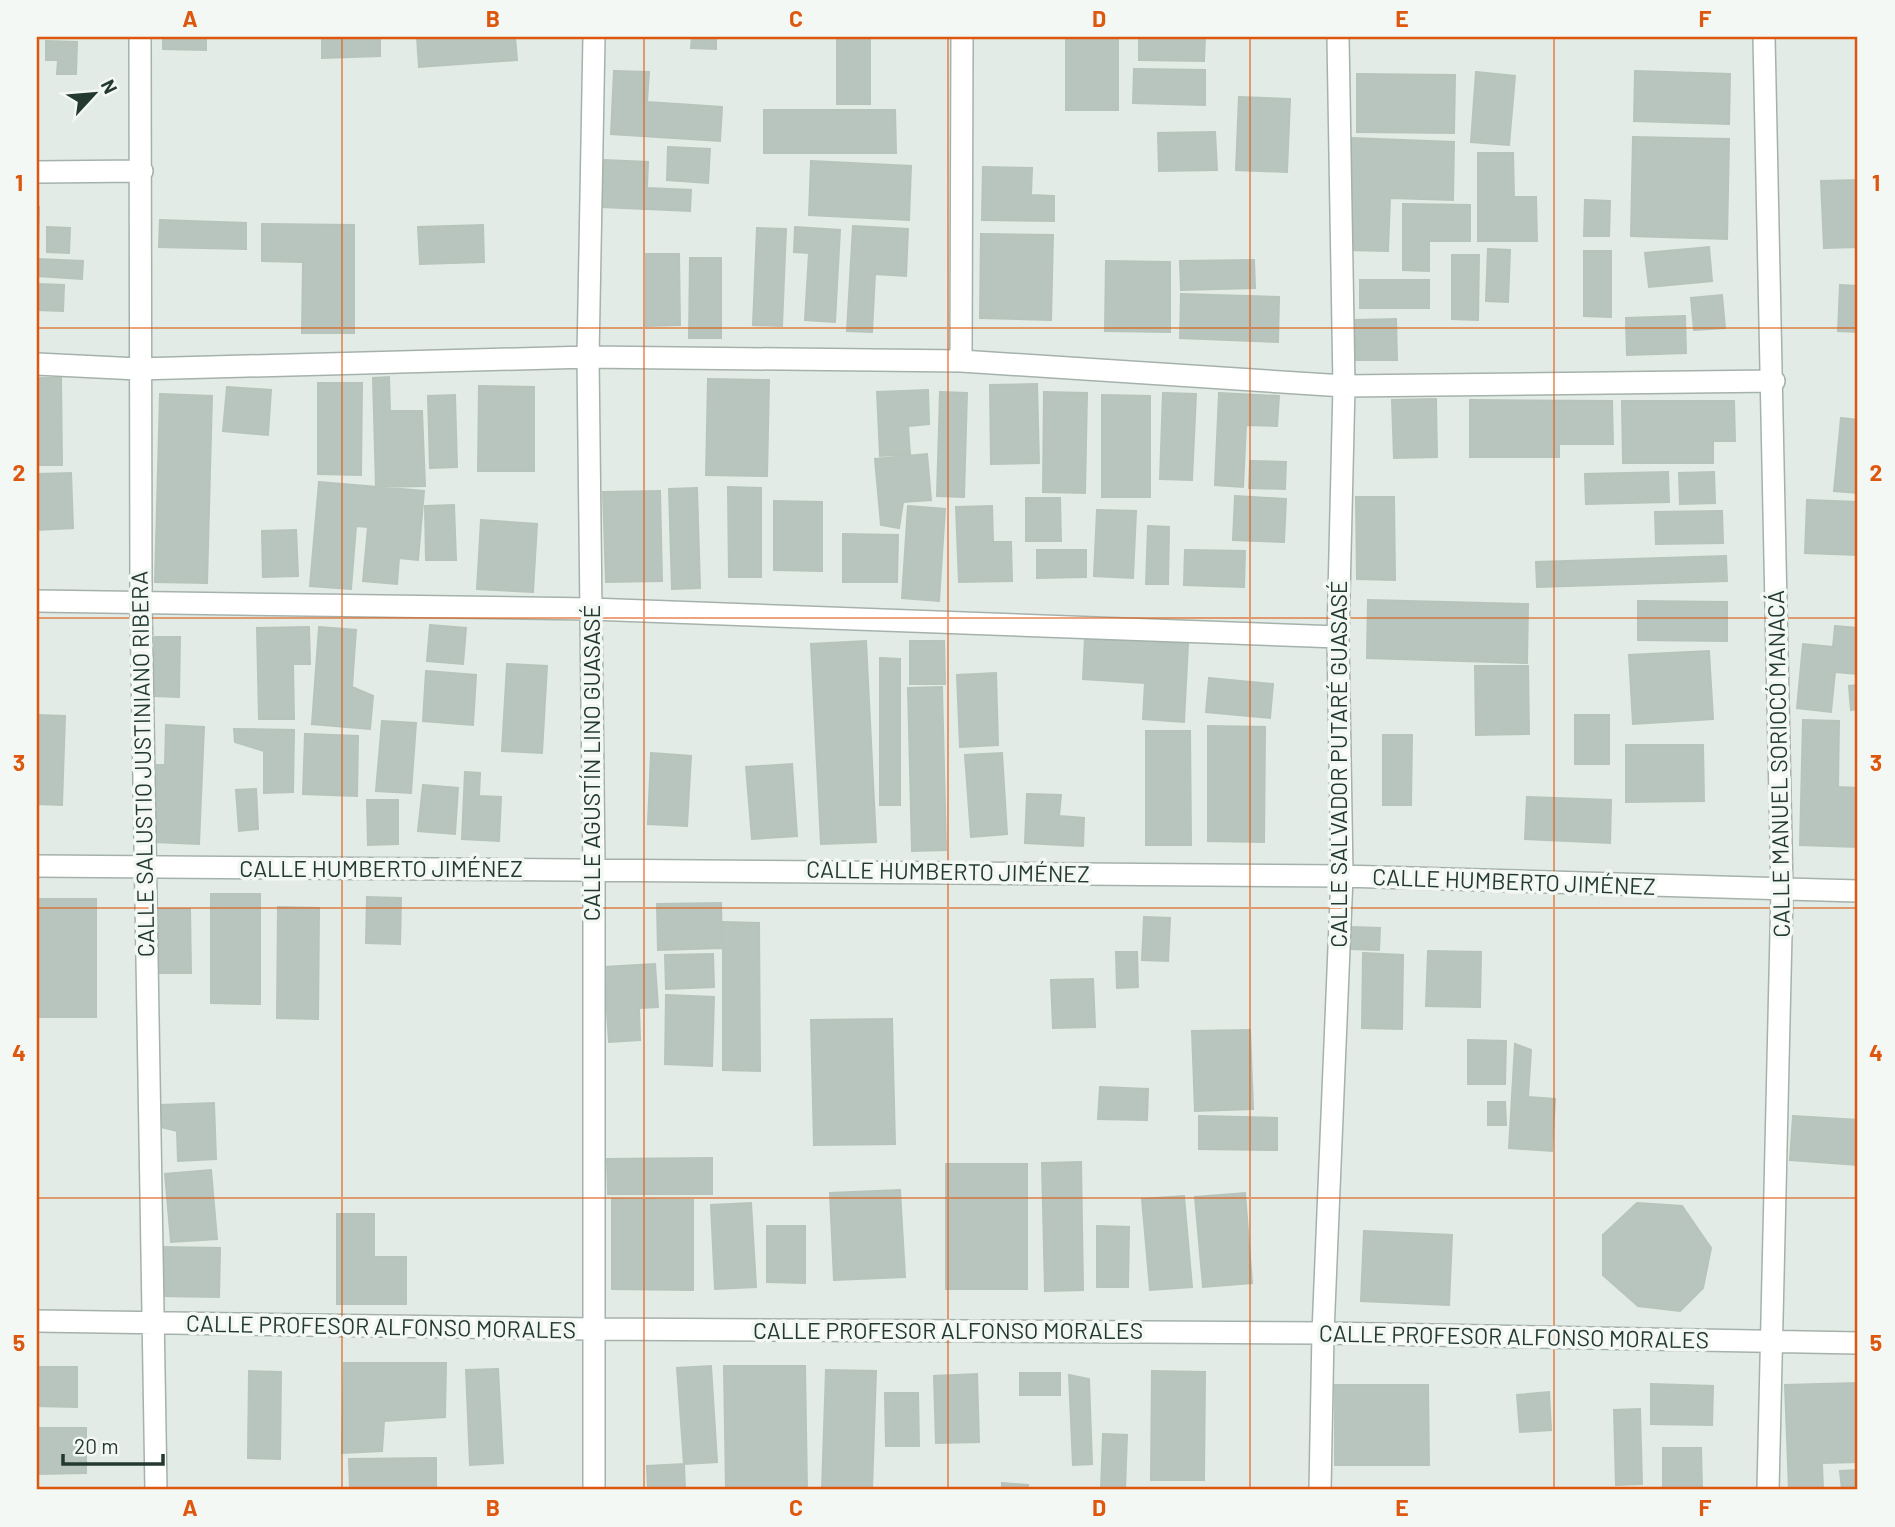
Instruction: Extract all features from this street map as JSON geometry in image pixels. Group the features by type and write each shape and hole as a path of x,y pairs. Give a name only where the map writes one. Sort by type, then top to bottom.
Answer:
{"street":[{"name":"CALLE SALUSTIO JUSTINIANO RIBERA","path":"140,37 142,171 138,369 156,1490"},
{"name":"CALLE AGUSTÍN LINO GUASASÉ","path":"594,37 588,357 594,869 594,1490"},
{"path":"961,361 962,37"},
{"name":"CALLE SALVADOR PUTARÉ GUASASÉ","path":"1320,1490 1323,1333 1342,876 1338,637 1344,386 1338,37"},
{"name":"CALLE MANUEL SORIOCÓ MANACÁ","path":"1764,37 1774,381 1782,891 1768,1490"},
{"path":"37,172 142,171"},
{"path":"37,363 138,369 588,357 961,361 1344,386 1774,381"},
{"path":"37,601 591,609 1338,637"},
{"name":"CALLE HUMBERTO JIMÉNEZ","path":"37,866 144,869 594,869 1342,876 1782,891 1858,891"},
{"name":"CALLE PROFESOR ALFONSO MORALES","path":"37,1321 592,1329 1323,1333 1858,1343"}],"building":[{"path":"163,37 206,37 206,50 163,49"},
{"path":"322,37 380,37 380,56 322,58"},
{"path":"417,37 515,37 517,60 419,67"},
{"path":"692,37 716,37 716,49 691,48"},
{"path":"837,37 870,37 870,104 837,104"},
{"path":"1066,37 1118,37 1118,110 1066,110"},
{"path":"1139,37 1205,37 1204,61 1139,60"},
{"path":"46,41 77,42 76,74 57,74 58,60 46,60"},
{"path":"1134,69 1205,70 1205,105 1133,103"},
{"path":"614,71 649,72 647,102 722,107 720,141 611,134"},
{"path":"1635,71 1730,74 1729,124 1634,121"},
{"path":"1476,72 1515,76 1509,145 1471,142"},
{"path":"1357,74 1455,75 1454,133 1357,132"},
{"path":"1239,97 1290,99 1287,172 1236,170"},
{"path":"764,110 895,110 896,153 764,153"},
{"path":"1215,132 1217,170 1159,171 1158,133"},
{"path":"1633,137 1729,139 1727,239 1631,236"},
{"path":"1351,138 1454,142 1453,200 1390,198 1388,251 1348,250"},
{"path":"668,147 710,149 708,183 667,180"},
{"path":"1478,153 1513,153 1514,197 1536,197 1537,241 1478,241"},
{"path":"604,160 648,162 647,188 691,190 690,211 602,207"},
{"path":"811,161 911,166 909,220 809,215"},
{"path":"983,167 1032,168 1031,195 1054,196 1054,221 982,220"},
{"path":"1858,180 1858,247 1824,248 1821,181"},
{"path":"1585,200 1610,201 1609,236 1584,236"},
{"path":"1403,204 1470,205 1470,241 1429,241 1429,271 1403,270"},
{"path":"39,207 38,253 37,253"},
{"path":"160,220 246,223 246,249 159,247"},
{"path":"262,224 354,225 354,333 302,333 303,262 262,261"},
{"path":"483,225 484,262 420,264 418,227"},
{"path":"853,226 908,229 906,276 875,274 872,332 847,331"},
{"path":"47,227 70,228 69,253 47,252"},
{"path":"795,227 840,230 835,322 805,320 809,253 794,252"},
{"path":"757,228 786,229 782,326 753,325"},
{"path":"981,234 1053,235 1051,320 980,318"},
{"path":"1709,247 1712,281 1649,287 1645,253"},
{"path":"1488,249 1510,250 1508,302 1486,301"},
{"path":"1584,251 1611,251 1611,317 1584,316"},
{"path":"646,254 679,254 680,325 646,326"},
{"path":"1452,255 1479,255 1478,320 1452,319"},
{"path":"690,258 721,258 721,338 689,338"},
{"path":"37,259 83,261 82,279 37,276"},
{"path":"1254,260 1255,288 1181,290 1180,261"},
{"path":"1106,261 1170,262 1170,332 1105,331"},
{"path":"1360,280 1429,280 1429,308 1360,308"},
{"path":"37,284 64,285 63,311 37,310"},
{"path":"1840,285 1858,286 1858,332 1838,331"},
{"path":"1181,294 1279,297 1278,342 1180,338"},
{"path":"1722,295 1725,328 1694,330 1691,298"},
{"path":"1685,316 1686,353 1627,355 1626,318"},
{"path":"1396,319 1397,360 1356,360 1355,320"},
{"path":"389,377 390,411 422,411 425,486 376,487 373,378"},
{"path":"37,378 61,378 62,465 37,465"},
{"path":"708,379 769,380 767,476 706,475"},
{"path":"318,383 362,383 361,475 318,474"},
{"path":"1037,384 1039,463 991,464 990,385"},
{"path":"479,386 534,387 534,471 478,471"},
{"path":"227,387 271,390 268,435 223,431"},
{"path":"928,390 929,424 908,426 910,454 880,456 877,392"},
{"path":"940,392 967,393 964,497 937,496"},
{"path":"1044,392 1087,393 1085,493 1043,492"},
{"path":"1163,393 1196,394 1192,480 1160,479"},
{"path":"1219,393 1279,396 1277,426 1246,425 1243,487 1215,485"},
{"path":"160,394 212,396 207,583 155,582"},
{"path":"455,395 457,467 430,468 428,396"},
{"path":"1102,395 1150,396 1150,497 1102,497"},
{"path":"1436,399 1437,457 1394,458 1392,400"},
{"path":"1470,400 1612,401 1613,444 1559,444 1559,457 1470,457"},
{"path":"1622,401 1734,401 1735,441 1713,441 1713,463 1623,463"},
{"path":"1841,418 1858,420 1858,493 1834,491"},
{"path":"927,454 931,500 903,502 899,528 881,525 875,459"},
{"path":"1250,461 1286,462 1285,489 1249,488"},
{"path":"1668,472 1669,502 1586,504 1585,474"},
{"path":"1714,472 1715,503 1680,504 1679,473"},
{"path":"71,473 73,528 37,530 37,474"},
{"path":"319,482 424,491 418,560 399,558 397,584 363,581 368,527 356,526 351,589 310,586"},
{"path":"728,487 761,488 761,577 729,577"},
{"path":"697,488 700,588 672,589 669,489"},
{"path":"660,491 662,581 606,582 603,492"},
{"path":"1235,496 1286,499 1284,542 1233,540"},
{"path":"1356,497 1394,497 1395,580 1357,579"},
{"path":"1026,498 1060,498 1061,541 1026,541"},
{"path":"1807,500 1858,502 1858,555 1805,553"},
{"path":"774,501 822,502 822,571 774,570"},
{"path":"454,505 456,560 426,560 425,506"},
{"path":"908,506 945,509 939,601 902,598"},
{"path":"992,506 993,542 1011,542 1012,581 959,582 956,507"},
{"path":"1097,510 1136,511 1133,578 1094,576"},
{"path":"1722,511 1723,543 1656,544 1655,512"},
{"path":"481,520 537,524 533,592 477,589"},
{"path":"1148,526 1169,527 1168,584 1146,584"},
{"path":"296,530 298,576 263,577 262,531"},
{"path":"843,534 898,535 897,582 843,582"},
{"path":"1037,550 1086,550 1086,577 1037,578"},
{"path":"1185,550 1245,551 1244,587 1184,585"},
{"path":"1726,556 1727,581 1537,587 1536,562"},
{"path":"1368,600 1528,604 1527,663 1367,658"},
{"path":"1638,601 1727,602 1727,641 1638,640"},
{"path":"430,625 466,628 463,664 427,661"},
{"path":"1835,626 1858,628 1858,674 1835,672 1831,712 1797,708 1803,644 1833,647"},
{"path":"309,627 310,664 293,664 294,719 259,719 257,628"},
{"path":"319,627 356,630 352,687 373,696 370,729 312,724"},
{"path":"155,637 180,637 179,697 154,696"},
{"path":"1085,637 1188,644 1184,722 1143,719 1145,683 1083,679"},
{"path":"866,641 876,842 821,844 811,644"},
{"path":"910,641 944,641 945,684 910,684"},
{"path":"1709,651 1713,719 1633,724 1629,655"},
{"path":"880,658 900,659 900,805 880,805"},
{"path":"507,664 547,666 542,753 502,751"},
{"path":"1475,666 1528,666 1529,734 1476,735"},
{"path":"426,671 476,675 473,725 423,721"},
{"path":"996,673 998,745 960,747 957,675"},
{"path":"1209,678 1273,684 1270,718 1206,712"},
{"path":"1858,685 1858,709 1851,710 1849,686"},
{"path":"942,687 946,850 912,851 908,688"},
{"path":"37,715 65,716 62,805 37,804"},
{"path":"1575,715 1609,715 1609,764 1575,764"},
{"path":"1803,720 1839,721 1838,787 1858,788 1858,847 1800,845"},
{"path":"382,721 416,723 411,793 376,791"},
{"path":"166,725 204,727 199,844 154,842 157,765 165,765"},
{"path":"1208,726 1265,727 1264,842 1208,841"},
{"path":"234,729 294,730 293,792 264,793 264,751 235,742"},
{"path":"1146,731 1190,731 1191,845 1146,845"},
{"path":"305,734 358,736 357,796 303,794"},
{"path":"1383,735 1412,735 1411,805 1383,805"},
{"path":"1626,745 1703,745 1704,801 1626,802"},
{"path":"651,753 691,756 687,826 648,824"},
{"path":"1002,753 1007,834 971,837 965,755"},
{"path":"792,764 797,836 752,839 746,767"},
{"path":"465,772 480,773 479,796 501,797 499,841 462,839"},
{"path":"423,785 458,788 455,834 418,831"},
{"path":"256,789 258,829 239,831 236,790"},
{"path":"1027,794 1061,795 1059,816 1084,818 1083,846 1025,843"},
{"path":"1527,797 1611,800 1610,843 1525,839"},
{"path":"367,800 398,800 398,844 368,845"},
{"path":"211,894 260,894 260,1004 211,1003"},
{"path":"367,897 401,898 400,944 366,943"},
{"path":"38,899 96,899 96,1017 37,1017"},
{"path":"721,903 722,948 658,950 657,904"},
{"path":"278,907 319,908 318,1019 277,1018"},
{"path":"156,909 190,909 191,973 157,973"},
{"path":"1144,917 1170,918 1168,961 1142,960"},
{"path":"723,922 759,923 760,1071 723,1070"},
{"path":"1350,927 1380,928 1379,950 1350,949"},
{"path":"1428,951 1481,952 1480,1007 1426,1006"},
{"path":"1116,952 1137,952 1138,987 1117,988"},
{"path":"1363,953 1403,955 1402,1029 1362,1028"},
{"path":"713,954 714,987 666,989 665,955"},
{"path":"655,964 658,1007 639,1008 640,1040 609,1042 604,967"},
{"path":"1093,979 1095,1027 1053,1028 1051,980"},
{"path":"666,995 714,997 712,1066 665,1064"},
{"path":"892,1019 895,1144 814,1145 811,1020"},
{"path":"1250,1030 1253,1109 1195,1111 1192,1031"},
{"path":"1468,1040 1506,1041 1505,1084 1468,1084"},
{"path":"1515,1044 1531,1050 1528,1097 1555,1099 1552,1151 1509,1148"},
{"path":"1100,1087 1148,1089 1147,1120 1098,1119"},
{"path":"1488,1102 1505,1102 1506,1125 1488,1125"},
{"path":"214,1103 216,1159 178,1161 177,1131 161,1127 160,1105"},
{"path":"1199,1116 1277,1118 1277,1150 1199,1149"},
{"path":"1793,1116 1858,1120 1858,1165 1790,1160"},
{"path":"712,1158 712,1194 608,1194 607,1159"},
{"path":"1081,1162 1083,1290 1045,1291 1042,1163"},
{"path":"946,1164 1027,1164 1027,1289 946,1289"},
{"path":"211,1170 217,1239 171,1242 165,1174"},
{"path":"900,1190 905,1277 834,1280 830,1193"},
{"path":"1245,1193 1252,1283 1203,1287 1195,1197"},
{"path":"1184,1196 1192,1287 1150,1290 1142,1199"},
{"path":"612,1199 693,1200 693,1290 612,1289"},
{"path":"751,1203 756,1287 715,1289 711,1205"},
{"path":"1637,1203 1682,1206 1711,1248 1703,1288 1680,1311 1638,1306 1603,1275 1603,1235"},
{"path":"337,1214 374,1214 374,1257 406,1257 406,1304 337,1304"},
{"path":"767,1226 805,1226 805,1283 767,1282"},
{"path":"1097,1226 1129,1227 1128,1287 1097,1287"},
{"path":"1364,1231 1452,1235 1449,1305 1361,1301"},
{"path":"160,1247 220,1248 219,1297 160,1296"},
{"path":"344,1363 446,1363 445,1417 384,1421 382,1451 342,1453"},
{"path":"711,1366 717,1462 684,1464 677,1368"},
{"path":"724,1366 805,1366 807,1490 726,1490"},
{"path":"37,1367 77,1367 77,1407 37,1406"},
{"path":"498,1369 503,1463 470,1465 466,1370"},
{"path":"826,1370 876,1371 872,1490 822,1490"},
{"path":"249,1371 281,1372 280,1459 248,1458"},
{"path":"1152,1371 1205,1372 1204,1480 1151,1480"},
{"path":"1020,1373 1060,1373 1060,1395 1020,1395"},
{"path":"977,1374 979,1442 936,1443 934,1376"},
{"path":"1069,1375 1089,1379 1092,1464 1073,1465"},
{"path":"1858,1383 1858,1462 1822,1463 1823,1490 1789,1490 1785,1385"},
{"path":"1651,1384 1713,1386 1712,1425 1651,1424"},
{"path":"1335,1385 1428,1385 1429,1465 1335,1465"},
{"path":"1549,1392 1551,1430 1520,1432 1517,1395"},
{"path":"885,1393 918,1393 919,1446 886,1446"},
{"path":"1640,1409 1642,1484 1616,1485 1614,1410"},
{"path":"37,1428 86,1428 86,1473 37,1474"},
{"path":"1103,1434 1127,1435 1125,1490 1101,1490"},
{"path":"1663,1448 1701,1448 1702,1490 1663,1490"},
{"path":"436,1458 436,1490 350,1490 349,1459"},
{"path":"684,1464 685,1490 648,1490 647,1466"},
{"path":"1858,1470 1858,1490 1842,1490 1840,1471"},
{"path":"1002,1483 1028,1485 1028,1490 1002,1490"}]}
